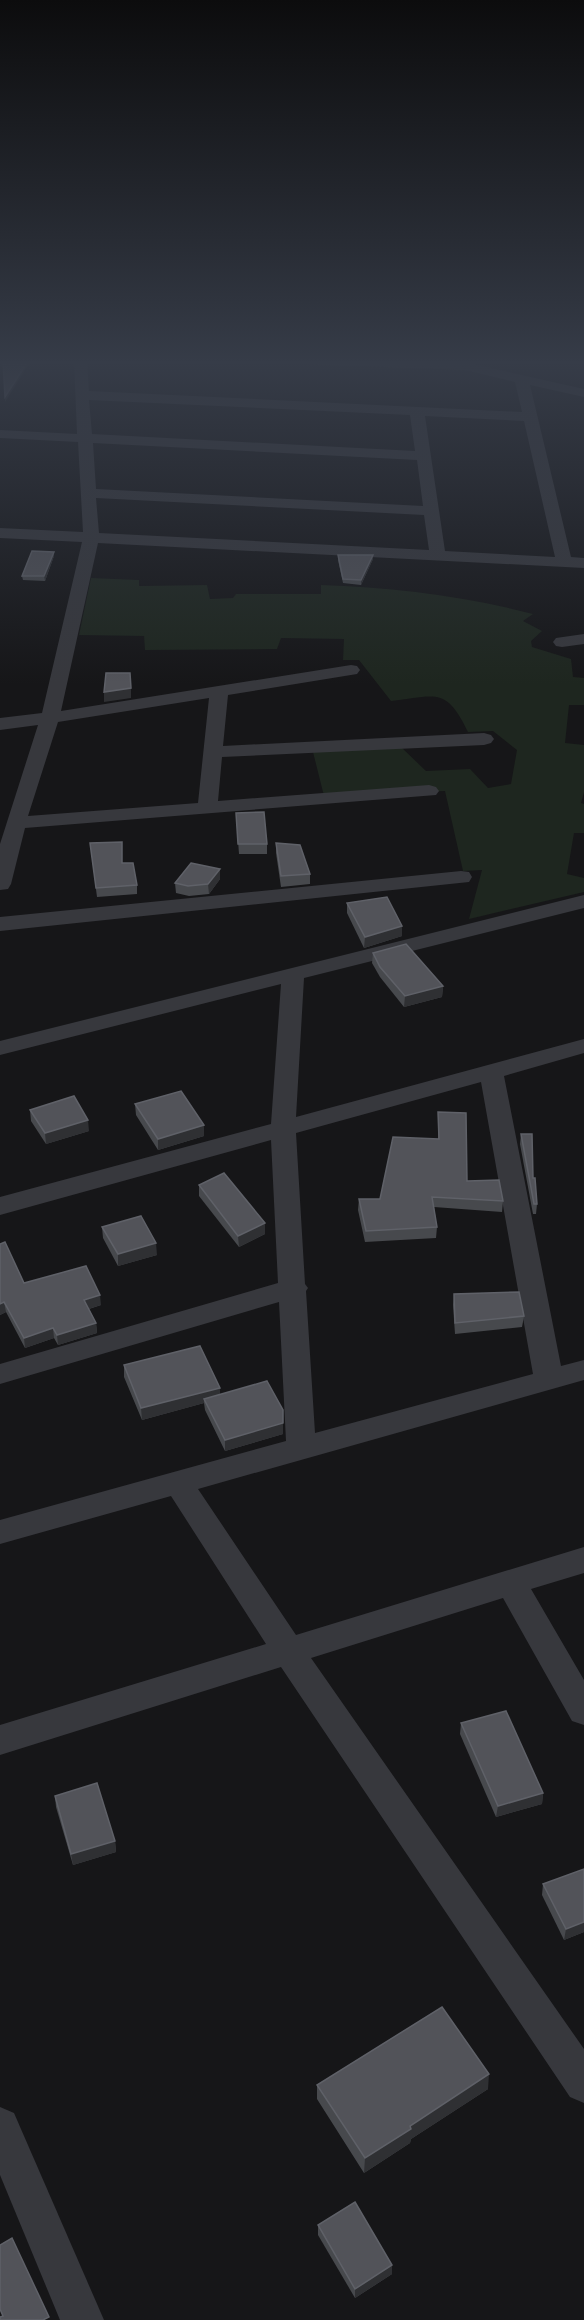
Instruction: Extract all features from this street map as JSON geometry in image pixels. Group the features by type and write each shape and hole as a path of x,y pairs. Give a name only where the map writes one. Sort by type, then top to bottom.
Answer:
{"street":[{"path":"0,884 16,823 50,718 91,537 87,468"},
{"path":"426,468 438,556"},
{"path":"542,468 564,562"},
{"path":"88,493 432,511"},
{"path":"0,533 584,563"},
{"path":"562,642 584,639"},
{"path":"0,724 351,670"},
{"path":"207,809 219,691"},
{"path":"213,752 484,739"},
{"path":"16,823 429,791"},
{"path":"0,924 460,877"},
{"path":"0,1048 584,901"},
{"path":"293,974 283,1129 294,1288 301,1449"},
{"path":"0,1206 584,1047"},
{"path":"491,1072 549,1380"},
{"path":"0,1374 294,1288"},
{"path":"0,1532 584,1370"},
{"path":"178,1483 288,1652 584,2084"},
{"path":"0,1740 584,1560"},
{"path":"511,1582 584,1711"},
{"path":"0,2127 82,2320"}],"shaded area":[{"path":"91,578 139,580 139,586 207,585 210,599 233,598 236,594 321,594 321,585 374,588 454,597 533,614 523,621 542,631 531,641 532,647 571,659 573,677 584,678 584,705 569,705 565,743 584,745 584,792 581,803 584,804 584,833 574,833 567,874 584,878 584,892 469,919 482,870 463,871 445,791 324,796 313,752 401,747 426,771 470,769 488,788 511,784 517,750 493,731 468,732 453,707 446,701 429,696 391,701 359,660 343,660 344,639 281,638 277,649 145,650 144,636 79,635"}],"building":[{"path":"32,551 54,552 44,576 22,576"},
{"path":"338,555 373,555 361,580 343,579"},
{"path":"106,673 130,673 131,688 104,692"},
{"path":"264,812 267,844 238,844 236,813"},
{"path":"122,842 122,863 133,863 137,885 96,888 90,843"},
{"path":"276,843 300,845 310,874 281,876"},
{"path":"191,863 220,869 208,884 188,886 175,883"},
{"path":"387,897 402,926 365,937 347,903"},
{"path":"406,944 443,986 405,996 380,967 373,953"},
{"path":"181,1091 204,1125 158,1139 135,1104"},
{"path":"74,1096 88,1120 45,1133 30,1110"},
{"path":"438,1112 466,1113 467,1181 499,1180 503,1201 432,1197 437,1227 366,1231 359,1199 380,1199 393,1137 439,1139"},
{"path":"521,1134 532,1134 533,1178 535,1178 537,1204 534,1204"},
{"path":"224,1173 265,1223 238,1236 199,1185"},
{"path":"141,1216 156,1243 118,1254 102,1227"},
{"path":"5,1242 24,1283 86,1266 100,1295 84,1300 96,1323 57,1335 53,1328 24,1338 4,1302 0,1304 0,1244"},
{"path":"519,1292 524,1316 455,1323 454,1294"},
{"path":"200,1346 220,1388 141,1408 124,1365"},
{"path":"267,1381 283,1410 283,1423 225,1440 204,1399"},
{"path":"506,1711 543,1793 498,1806 461,1723"},
{"path":"97,1783 115,1841 71,1854 55,1796"},
{"path":"584,1869 584,1922 566,1929 543,1884"},
{"path":"442,2007 489,2074 365,2158 317,2085"},
{"path":"355,2202 392,2265 355,2289 318,2225"},
{"path":"12,2238 49,2317 43,2320 0,2320 3,2316 0,2309 0,2245"}]}
